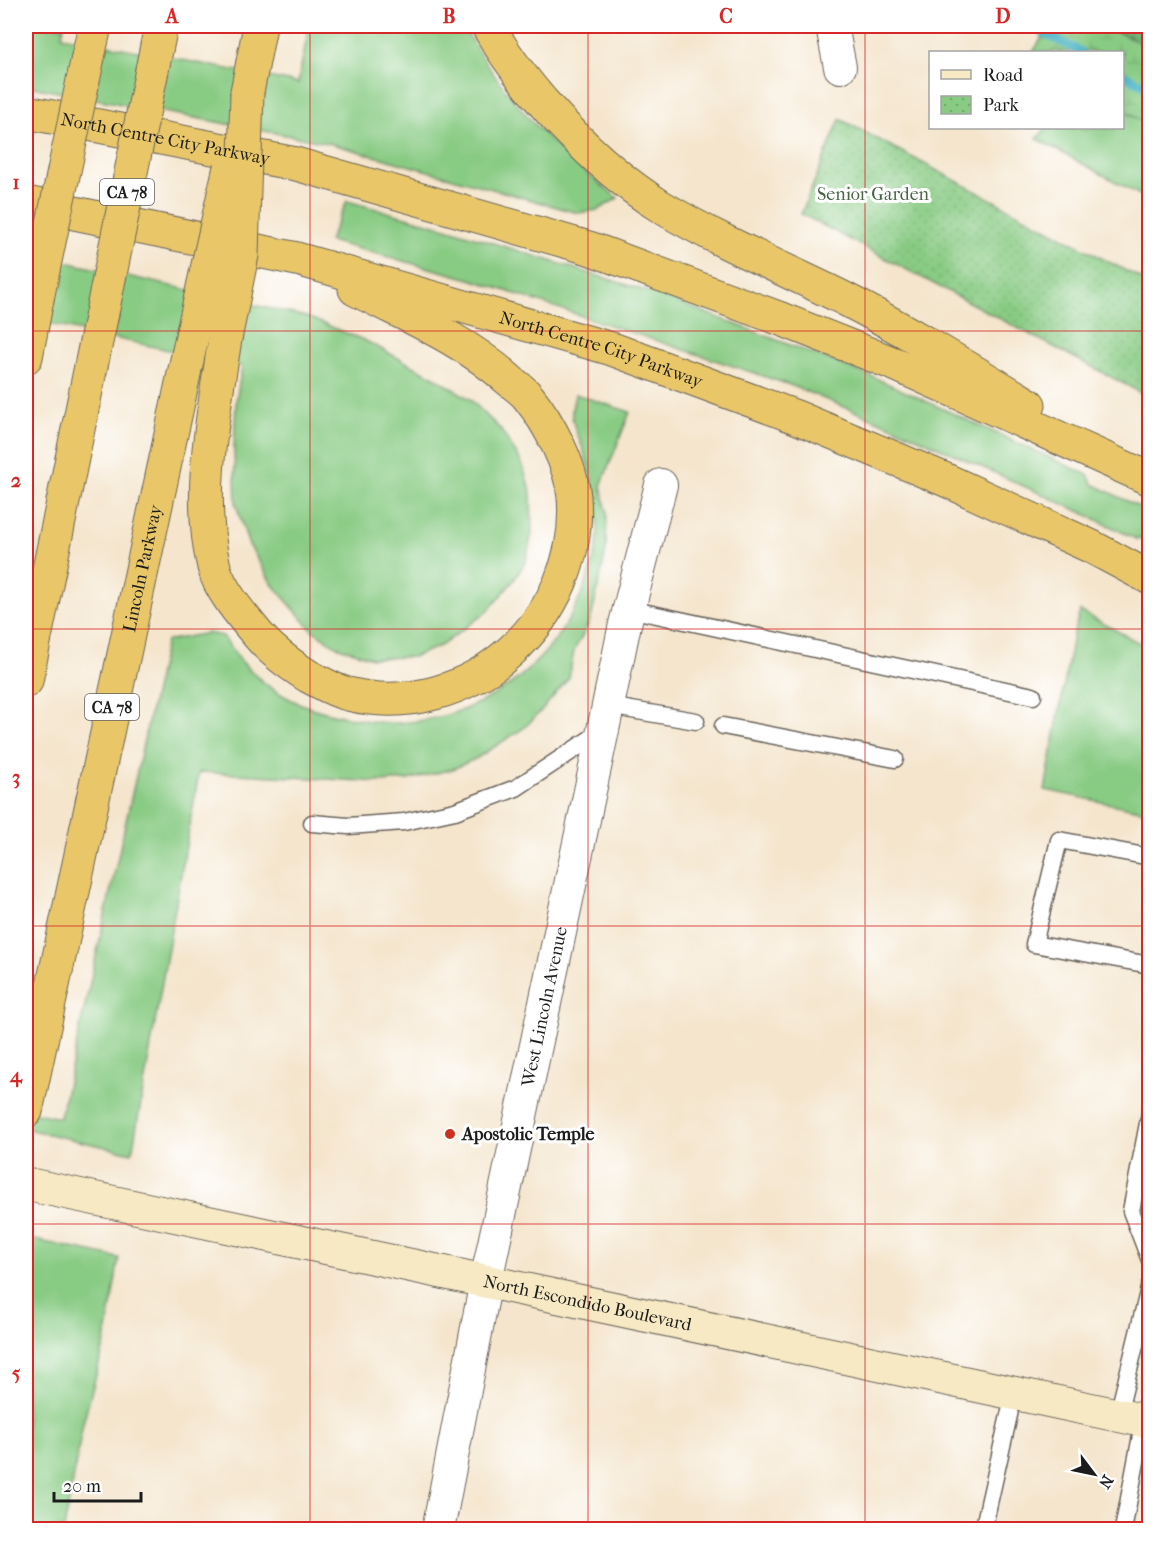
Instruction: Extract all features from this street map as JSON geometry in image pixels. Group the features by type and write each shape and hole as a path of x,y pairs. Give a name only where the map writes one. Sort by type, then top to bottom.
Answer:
{"highway":[{"path":"26,357 95,26"},
{"name":"CA 78","path":"26,681 161,26"},
{"name":"Lincoln Parkway","path":"29,1097 260,26"},
{"path":"488,26 546,104 572,134 618,177 678,215 846,300 974,372 1149,478"},
{"path":"247,92 242,255 225,339 208,472 208,525 214,569 236,608 265,644 287,663 319,682 346,694 386,699 416,697 448,690 480,674 510,654 534,627 553,598 566,568 572,541 574,495 570,477 554,436 529,397 497,369 454,341 297,259"},
{"name":"North Centre City Parkway","path":"26,112 296,164 589,248 781,319 897,365 1149,478"},
{"name":"North Centre City Parkway","path":"26,203 297,259 612,349 796,417 946,480 1092,548 1149,578"}],"street":[{"path":"832,26 840,67"},
{"name":"West Lincoln Avenue","path":"438,1530 486,1281 605,718 629,609 661,485"},
{"name":"North Escondido Boulevard","path":"26,1184 1137,1419"}],"lane":[{"path":"629,609 1033,696"},
{"path":"312,823 348,826 404,822 455,811 516,788 605,718 696,721"},
{"path":"723,726 895,759"},
{"path":"1149,857 1059,840 1034,944 1149,965"},
{"path":"1149,1113 1131,1211 1149,1260"},
{"path":"1123,1530 1137,1419 1149,1284"},
{"path":"983,1530 1014,1393"}],"green space":[{"path":"26,26 64,26 62,36 298,83 309,26 463,26 495,76 531,120 572,160 618,198 598,210 578,213 328,143 26,86"},
{"path":"1049,26 1105,26 1149,47 1149,126 1124,111 1124,51 1034,51"},
{"path":"1121,26 1149,26 1149,48 1112,29"},
{"path":"1124,111 1149,125 1149,200 1037,139 1045,129 1124,129"},
{"name":"Senior Garden","path":"840,119 1149,283 1149,397 801,214"},
{"path":"347,201 446,228 659,295 871,376 1088,475 1093,484 1149,512 1149,544 896,428 790,385 470,279 329,241"},
{"path":"26,257 66,262 307,317 366,341 470,399 500,429 521,461 531,492 532,533 526,561 514,580 488,611 442,645 413,657 372,658 336,646 312,630 272,584 248,543 236,504 234,450 236,401 242,366 26,319"},
{"path":"575,394 630,412 601,486 607,511 606,551 591,619 574,651 569,678 524,728 477,758 453,769 408,780 380,782 199,772 132,1153 26,1129 26,1111 60,1118 166,641 208,633 223,636 247,668 275,691 308,707 372,722 397,723 433,718 466,708 496,693 523,674 547,650 567,623 582,592 594,558 598,532 597,506 589,467 573,421"},
{"path":"1080,611 1149,648 1149,812 1045,790 1073,635"},
{"path":"26,1238 119,1258 105,1342 83,1423 64,1529 26,1529 26,1276 30,1257 26,1256"}],"waterway":[{"path":"1034,26 1079,51"},
{"path":"1124,75 1150,88"}],"place":[{"name":"Apostolic Temple","path":"450,1134"}]}
